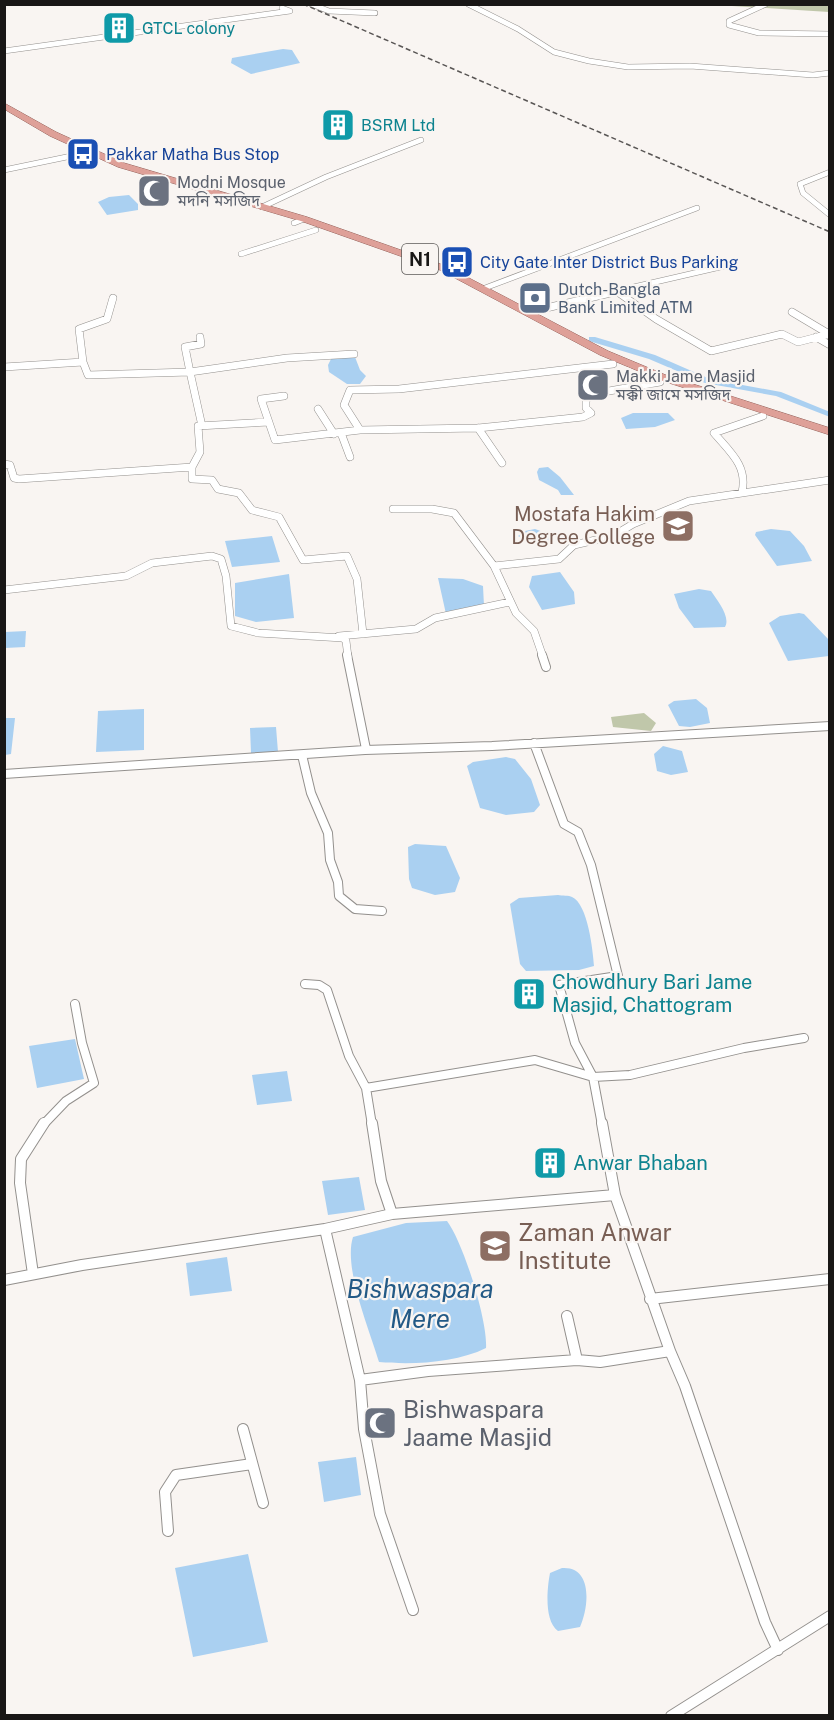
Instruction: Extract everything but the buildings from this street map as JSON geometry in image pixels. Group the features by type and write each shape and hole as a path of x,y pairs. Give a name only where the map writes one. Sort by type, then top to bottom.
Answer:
{"highway":[{"name":"N1","path":"4,105 52,134 121,165 262,207 461,285 613,364 660,382 830,438"},
{"name":"N1","path":"4,112 81,154 148,178 298,221 443,268 485,288 604,353 664,378 830,432"}],"street":[{"path":"310,4 329,11 375,13"},
{"path":"468,4 518,29 554,52 589,61 628,67 690,66 813,75 830,73"},
{"path":"766,4 729,21 729,25 759,33 830,34"},
{"path":"4,51 290,11 282,8"},
{"path":"262,207 326,177 383,157 421,140"},
{"path":"4,170 81,154"},
{"path":"830,172 800,184 803,193 830,215"},
{"path":"485,288 697,208"},
{"path":"241,254 288,242 316,230"},
{"path":"529,312 619,293 729,265"},
{"path":"619,293 656,319 711,351 782,334 798,342 829,334"},
{"path":"113,298 107,319 79,329 83,362 88,375 190,372 287,358 354,354"},
{"path":"792,312 829,334"},
{"path":"200,337 201,344 185,348 194,389 201,402 202,426"},
{"path":"816,337 830,345"},
{"path":"4,367 83,362"},
{"path":"360,430 344,405 350,390 399,389 613,364"},
{"path":"284,396 261,399 275,440 360,430 478,428 583,417 591,413 586,408 586,400 592,394 660,382"},
{"path":"318,409 337,433 350,457"},
{"path":"742,492 745,479 742,467 714,433 763,416"},
{"path":"269,422 198,426 200,452 192,467 192,479 212,480 218,489 239,493 252,510 279,518 303,560 347,556 357,579 363,634"},
{"path":"478,428 502,463"},
{"path":"4,464 10,465 14,478 19,479 192,467"},
{"path":"494,566 559,559 574,545 614,536 673,506 742,492 830,480"},
{"path":"393,509 452,512 462,518 474,540 494,566 510,602 522,620 534,631 546,667"},
{"path":"4,590 96,581 126,576 152,563 212,556 221,559 224,567 231,626 250,634 311,633 334,636 416,629 435,618 510,602"},
{"path":"334,636 346,641 349,672 366,749"},
{"path":"4,774 366,749 534,743 710,731 830,726"},
{"path":"534,743 564,824 578,832 591,865 618,975 560,985 575,1043 593,1077 615,1195 650,1299 685,1386 761,1612 778,1650"},
{"path":"302,755 311,793 328,833 330,860 338,882 339,896 348,906 355,909 382,911"},
{"path":"305,984 319,985 327,990 335,1008 349,1056 366,1088 381,1181 392,1214"},
{"path":"33,1274 20,1184 21,1159 48,1118 66,1101 94,1083 82,1043 75,1004"},
{"path":"366,1088 535,1060 552,1063 593,1077 630,1075 744,1048 804,1038"},
{"path":"4,1281 33,1274 276,1234 325,1229 392,1214 615,1195"},
{"path":"325,1229 360,1380 361,1409 380,1514 413,1610"},
{"path":"650,1299 830,1279"},
{"path":"567,1316 577,1360"},
{"path":"360,1380 439,1370 577,1360 600,1362 670,1351"},
{"path":"243,1429 263,1503"},
{"path":"168,1531 165,1492 176,1475 252,1464"},
{"path":"671,1716 830,1616"}],"green space":[{"path":"716,5 829,5 829,12"},
{"path":"644,713 656,723 651,731 613,727 611,717"}],"water":[{"path":"283,49 292,50 300,63 251,74 231,63 232,58"},
{"path":"129,195 138,204 138,210 107,215 98,202 109,197"},
{"path":"355,357 360,370 366,376 360,384 347,384 329,372 328,365 331,359"},
{"path":"633,413 668,413 675,420 655,427 626,429 621,418"},
{"path":"548,467 560,477 574,495 561,495 558,490 539,480 537,472 539,468"},
{"path":"535,529 549,534 552,540 534,545 518,536 525,531"},
{"path":"771,529 790,531 804,546 812,561 777,566 755,535 756,532"},
{"path":"272,536 280,562 232,567 225,541"},
{"path":"560,572 574,592 575,604 542,610 529,587 532,576"},
{"path":"289,574 294,618 256,622 235,616 235,583"},
{"path":"438,578 463,579 483,586 484,606 446,614"},
{"path":"699,589 711,591 717,599 725,614 725,627 694,628 679,608 674,594"},
{"path":"804,614 829,640 829,656 788,661 769,623 780,616"},
{"path":"26,631 25,647 5,648 5,632"},
{"path":"696,699 707,708 710,723 690,727 679,726 668,705 674,701"},
{"path":"144,709 144,750 96,752 98,711"},
{"path":"5,718 15,718 11,754 5,755"},
{"path":"276,727 278,752 251,753 250,728"},
{"path":"663,746 682,751 688,772 671,775 657,771 654,754"},
{"path":"506,757 515,759 531,779 540,805 534,812 506,815 480,808 467,766 473,762"},
{"path":"415,844 446,846 460,878 455,892 435,895 412,888 409,879 408,847"},
{"path":"558,895 572,897 582,909 589,928 594,966 579,970 526,971 520,964 510,904 519,898"},
{"path":"75,1039 84,1079 37,1088 29,1046"},
{"path":"287,1071 292,1101 257,1105 252,1075"},
{"path":"359,1177 365,1210 328,1215 322,1181"},
{"name":"Bishwaspara Mere","path":"447,1221 467,1263 479,1301 486,1348 461,1357 434,1362 379,1362 354,1282 351,1250 353,1237 406,1223"},
{"path":"227,1257 232,1291 190,1296 186,1263"},
{"path":"356,1457 361,1495 324,1502 318,1462"},
{"path":"248,1554 268,1642 193,1657 175,1568"},
{"path":"562,1568 572,1569 579,1574 584,1581 586,1599 580,1627 558,1631 550,1620 548,1587 550,1573"}],"waterway":[{"path":"592,339 652,357 708,381 778,394 830,415"}],"railway":[{"path":"303,4 830,232"}],"place":[{"name":"GTCL colony","path":"119,28"},
{"name":"BSRM Ltd","path":"338,125"},
{"name":"Pakkar Matha Bus Stop","path":"83,154"},
{"name":"Modni Mosque মদনি মসজিদ","path":"154,191"},
{"name":"City Gate Inter District Bus Parking","path":"457,262"},
{"name":"Dutch-Bangla Bank Limited ATM","path":"535,298"},
{"name":"Makki Jame Masjid মক্কী জামে মসজিদ","path":"593,385"},
{"name":"Mostafa Hakim Degree College","path":"678,526"},
{"name":"Chowdhury Bari Jame Masjid, Chattogram","path":"529,994"},
{"name":"Anwar Bhaban","path":"550,1163"},
{"name":"Zaman Anwar Institute","path":"495,1246"},
{"name":"Bishwaspara Jaame Masjid","path":"380,1423"}]}
